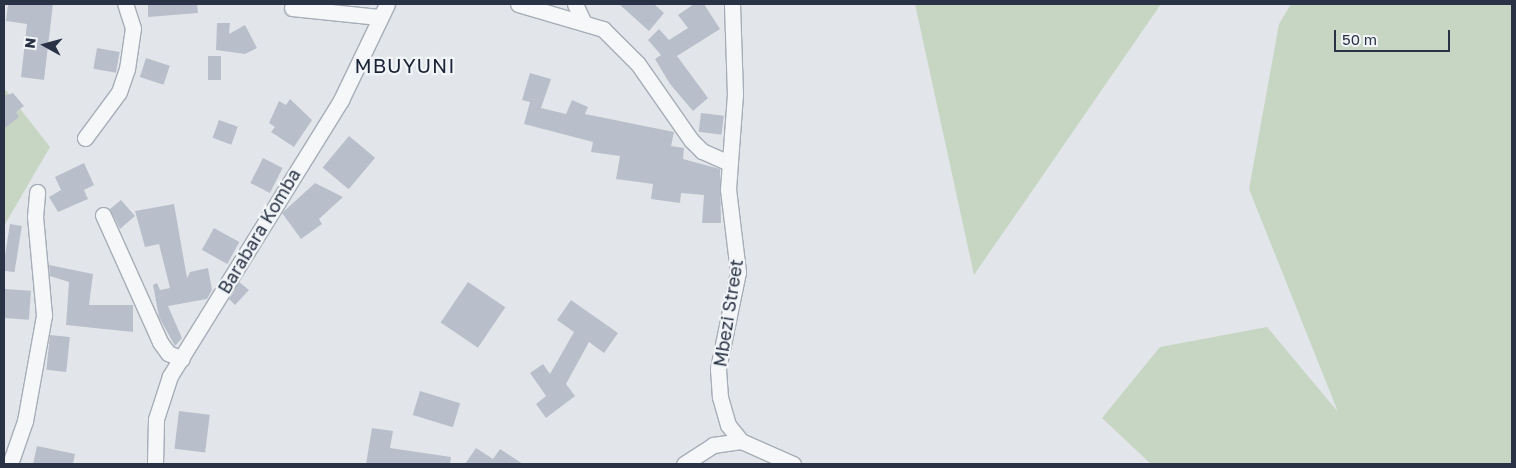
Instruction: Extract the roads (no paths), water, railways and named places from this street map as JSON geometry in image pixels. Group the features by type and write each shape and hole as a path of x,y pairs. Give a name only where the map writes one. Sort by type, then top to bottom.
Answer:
{"street":[{"path":"85,138 119,92 127,69 133,28 125,4"},
{"path":"518,4 603,28 622,46 697,146 729,163"},
{"path":"575,4 583,21"},
{"name":"Mbezi Street","path":"732,4 734,94 729,163 738,272 718,368 728,426 741,441"},
{"path":"292,8 383,10"},
{"name":"Barabara Komba","path":"155,464 156,419 170,376 341,100 383,10"},
{"path":"10,464 26,421 44,315 35,217 37,192"},
{"path":"103,215 160,342 168,353 182,359"},
{"path":"684,464 713,445 741,441 793,464"}],"district":[{"name":"MBUYUNI","path":"405,65"}]}
